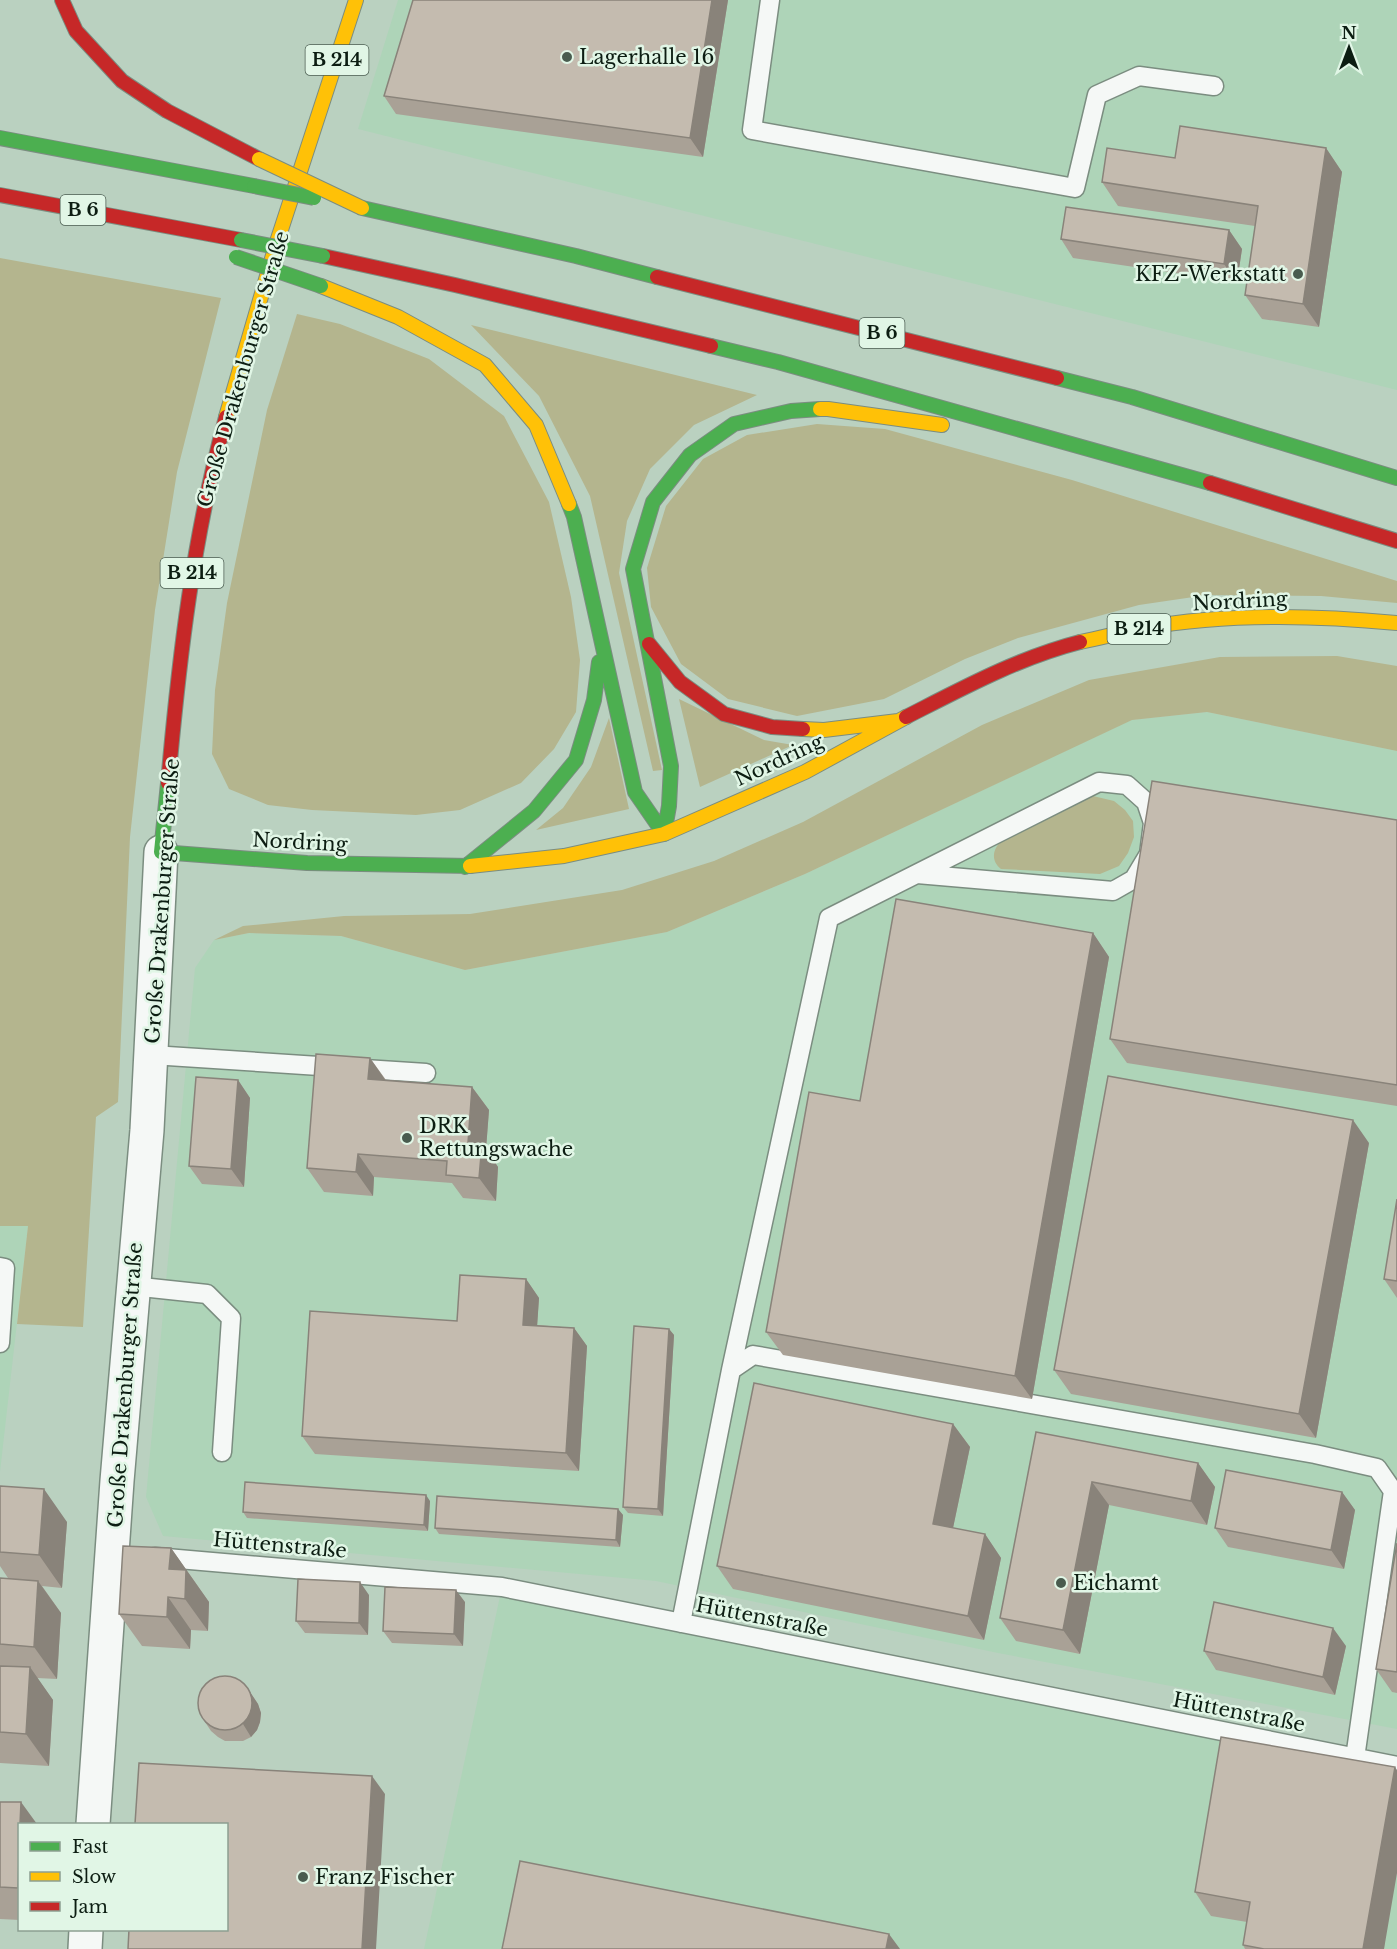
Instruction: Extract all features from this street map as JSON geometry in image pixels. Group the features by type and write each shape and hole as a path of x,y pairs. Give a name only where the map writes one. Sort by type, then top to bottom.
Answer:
{"main road":[{"path":"62,0 76,31 122,81 167,111 259,159 362,208"},
{"name":"Große Drakenburger Straße","path":"161,852 186,604 207,494 244,355 283,225 356,0"},
{"name":"B 6","path":"0,138 362,208 576,256 1132,396 1397,478"},
{"name":"B 6","path":"0,195 323,256 778,362 1185,475 1397,540"},
{"path":"166,225 226,253 321,286 398,317 485,365 536,425 574,517 635,792 663,834"},
{"name":"B 6","path":"663,834 669,806 671,766 633,569 652,502 690,455 734,424 791,411 828,410 1069,442"},
{"name":"Nordring","path":"161,852 307,863 465,867 564,856 663,834 805,772 898,721 984,678 1029,658 1077,643 1145,628 1214,620 1278,617 1345,618 1397,623"},
{"name":"B 6","path":"646,640 680,682 724,714 772,727 824,730 898,721"},
{"path":"465,867 534,812 576,760 594,700 602,645"}],"street":[{"name":"Große Drakenburger Straße","path":"93,1823 124,1555 132,1286 152,1055 161,852"},
{"path":"85,1949 86,1931"}],"lane":[{"path":"770,0 752,130 1075,188 1097,95 1139,76 1214,86"},
{"path":"681,1623 732,1370 829,918 1099,782 1127,785 1146,802 1153,823 1149,854 1134,879 1113,891 917,874"},
{"path":"152,1055 426,1073"},
{"path":"0,1268 5,1268 0,1342"},
{"path":"132,1286 207,1294 231,1318 222,1452"},
{"path":"732,1370 753,1355 1315,1454 1377,1467 1393,1491 1355,1758"},
{"name":"Hüttenstraße","path":"124,1555 502,1587 1397,1766"}],"shaded area":[{"path":"398,0 1397,0 1397,390 358,129"},
{"path":"0,258 221,298 177,472 155,610 130,837 118,1102 96,1117 83,1327 17,1324 28,1226 0,1226"},
{"path":"297,314 340,324 429,359 504,416 549,502 571,597 580,660 576,712 554,749 521,783 460,810 416,815 312,810 268,805 229,789 212,754 215,690 227,603 267,410"},
{"path":"471,325 757,395 694,425 650,469 627,521 619,573 662,770 653,771 590,496 539,396"},
{"path":"817,424 885,429 1072,480 1397,581 1397,603 1321,596 1207,595 1139,605 1018,638 965,659 884,699 797,716 728,699 681,664 651,607 647,568 666,506 703,459 747,435"},
{"path":"1337,656 1397,666 1397,751 1207,712 1132,720 805,874 667,932 465,970 341,936 249,933 214,940 243,926 344,916 470,914 622,890 714,861 803,822 982,725 1089,680 1220,657"},
{"path":"679,699 764,740 793,745 700,787"},
{"path":"1207,712 1397,751 1397,1729 998,1653 656,1581 163,1536 146,1497 195,968 214,940 249,933 341,936 465,970 667,932 805,874 1131,720"},
{"path":"609,718 629,809 536,830 563,808 591,767"},
{"path":"1093,796 1114,801 1133,821 1134,837 1128,853 1119,866 1100,874 1001,869 995,862 996,847 1002,840"},
{"path":"0,1226 28,1226 0,1472"},
{"path":"502,1587 1397,1766 1397,1949 424,1949"}],"building":[{"name":"Lagerhalle 16","path":"413,0 712,0 690,138 384,96"},
{"name":"KFZ-Werkstatt","path":"1180,126 1326,148 1303,304 1245,295 1258,206 1102,182 1107,148 1175,158"},
{"path":"1066,207 1229,230 1224,264 1061,239"},
{"path":"1152,781 1397,820 1397,1085 1110,1039"},
{"path":"896,899 1093,933 1015,1376 766,1332 809,1092 860,1101"},
{"name":"DRK Rettungswache","path":"316,1054 370,1058 368,1079 472,1087 468,1143 482,1144 479,1178 446,1175 447,1161 358,1154 356,1172 307,1168"},
{"path":"1108,1076 1353,1120 1299,1414 1054,1370"},
{"path":"196,1077 238,1080 231,1169 189,1166"},
{"path":"1397,1199 1397,1281 1384,1279"},
{"path":"460,1275 526,1279 523,1325 574,1328 566,1453 302,1436 310,1311 457,1321"},
{"path":"634,1326 669,1329 658,1509 623,1507"},
{"path":"754,1383 953,1424 933,1524 985,1534 968,1616 717,1566"},
{"path":"1036,1432 1198,1463 1191,1501 1092,1482 1063,1630 1000,1618"},
{"path":"1226,1470 1342,1492 1331,1550 1215,1528"},
{"path":"245,1482 426,1495 424,1525 243,1512"},
{"path":"0,1486 44,1489 39,1555 0,1552"},
{"path":"437,1496 618,1509 616,1540 435,1528"},
{"path":"1397,1543 1397,1672 1376,1669"},
{"path":"123,1546 171,1548 169,1569 186,1570 185,1599 168,1597 167,1617 119,1614"},
{"path":"0,1578 38,1581 34,1647 0,1644"},
{"path":"298,1579 360,1582 359,1623 296,1621"},
{"path":"385,1587 456,1590 454,1634 383,1631"},
{"path":"1214,1602 1333,1628 1323,1677 1204,1651"},
{"path":"0,1666 30,1667 26,1734 0,1732"},
{"path":"225,1676 235,1678 244,1684 250,1693 252,1703 250,1713 244,1722 235,1728 225,1730 215,1728 206,1722 200,1713 198,1703 200,1693 206,1684 215,1678"},
{"path":"1221,1737 1395,1767 1363,1949 1264,1949 1243,1945 1250,1902 1195,1892"},
{"name":"Franz Fischer","path":"139,1763 372,1776 362,1949 128,1949 129,1931 228,1931 228,1823 135,1823"},
{"path":"0,1802 21,1802 20,1823 18,1823 18,1888 0,1887"},
{"path":"520,1861 889,1934 886,1949 502,1949"}],"traffic: fast":[{"path":"0,138 254,186"},
{"path":"254,186 314,198"},
{"path":"362,208 576,256 657,277"},
{"path":"241,240 323,256"},
{"path":"236,257 321,286"},
{"path":"711,346 778,362 1210,483"},
{"path":"1057,378 1132,397 1397,478"},
{"path":"664,834 669,806 671,766 633,569 653,502 690,455 734,424 791,411 820,409"},
{"path":"569,504 574,517 635,792 664,834"},
{"path":"465,867 534,811 576,760 594,700 599,662"},
{"path":"168,783 161,852 307,863 470,866"}],"traffic: slow":[{"path":"226,417 276,245 356,0"},
{"path":"259,159 362,208"},
{"path":"321,286 398,317 485,365 536,425 569,504"},
{"path":"820,409 942,425"},
{"path":"1080,642 1174,623 1238,618 1334,618 1397,623"},
{"path":"470,866 564,856 664,834 805,772 906,717"},
{"path":"803,729 824,730 898,721"}],"traffic: jam":[{"path":"62,0 76,31 122,81 167,111 259,159"},
{"path":"0,195 241,240"},
{"path":"323,256 711,346"},
{"path":"657,277 1057,378"},
{"path":"168,783 177,690 196,553 214,462 226,417"},
{"path":"1210,483 1397,541"},
{"path":"906,717 1013,665 1080,642"},
{"path":"649,644 680,682 724,714 772,727 803,729"}],"place":[{"name":"Lagerhalle 16","path":"567,57"},
{"name":"KFZ-Werkstatt","path":"1298,274"},
{"name":"DRK Rettungswache","path":"407,1138"},
{"name":"Eichamt","path":"1061,1583"},
{"name":"Franz Fischer","path":"303,1877"}]}
